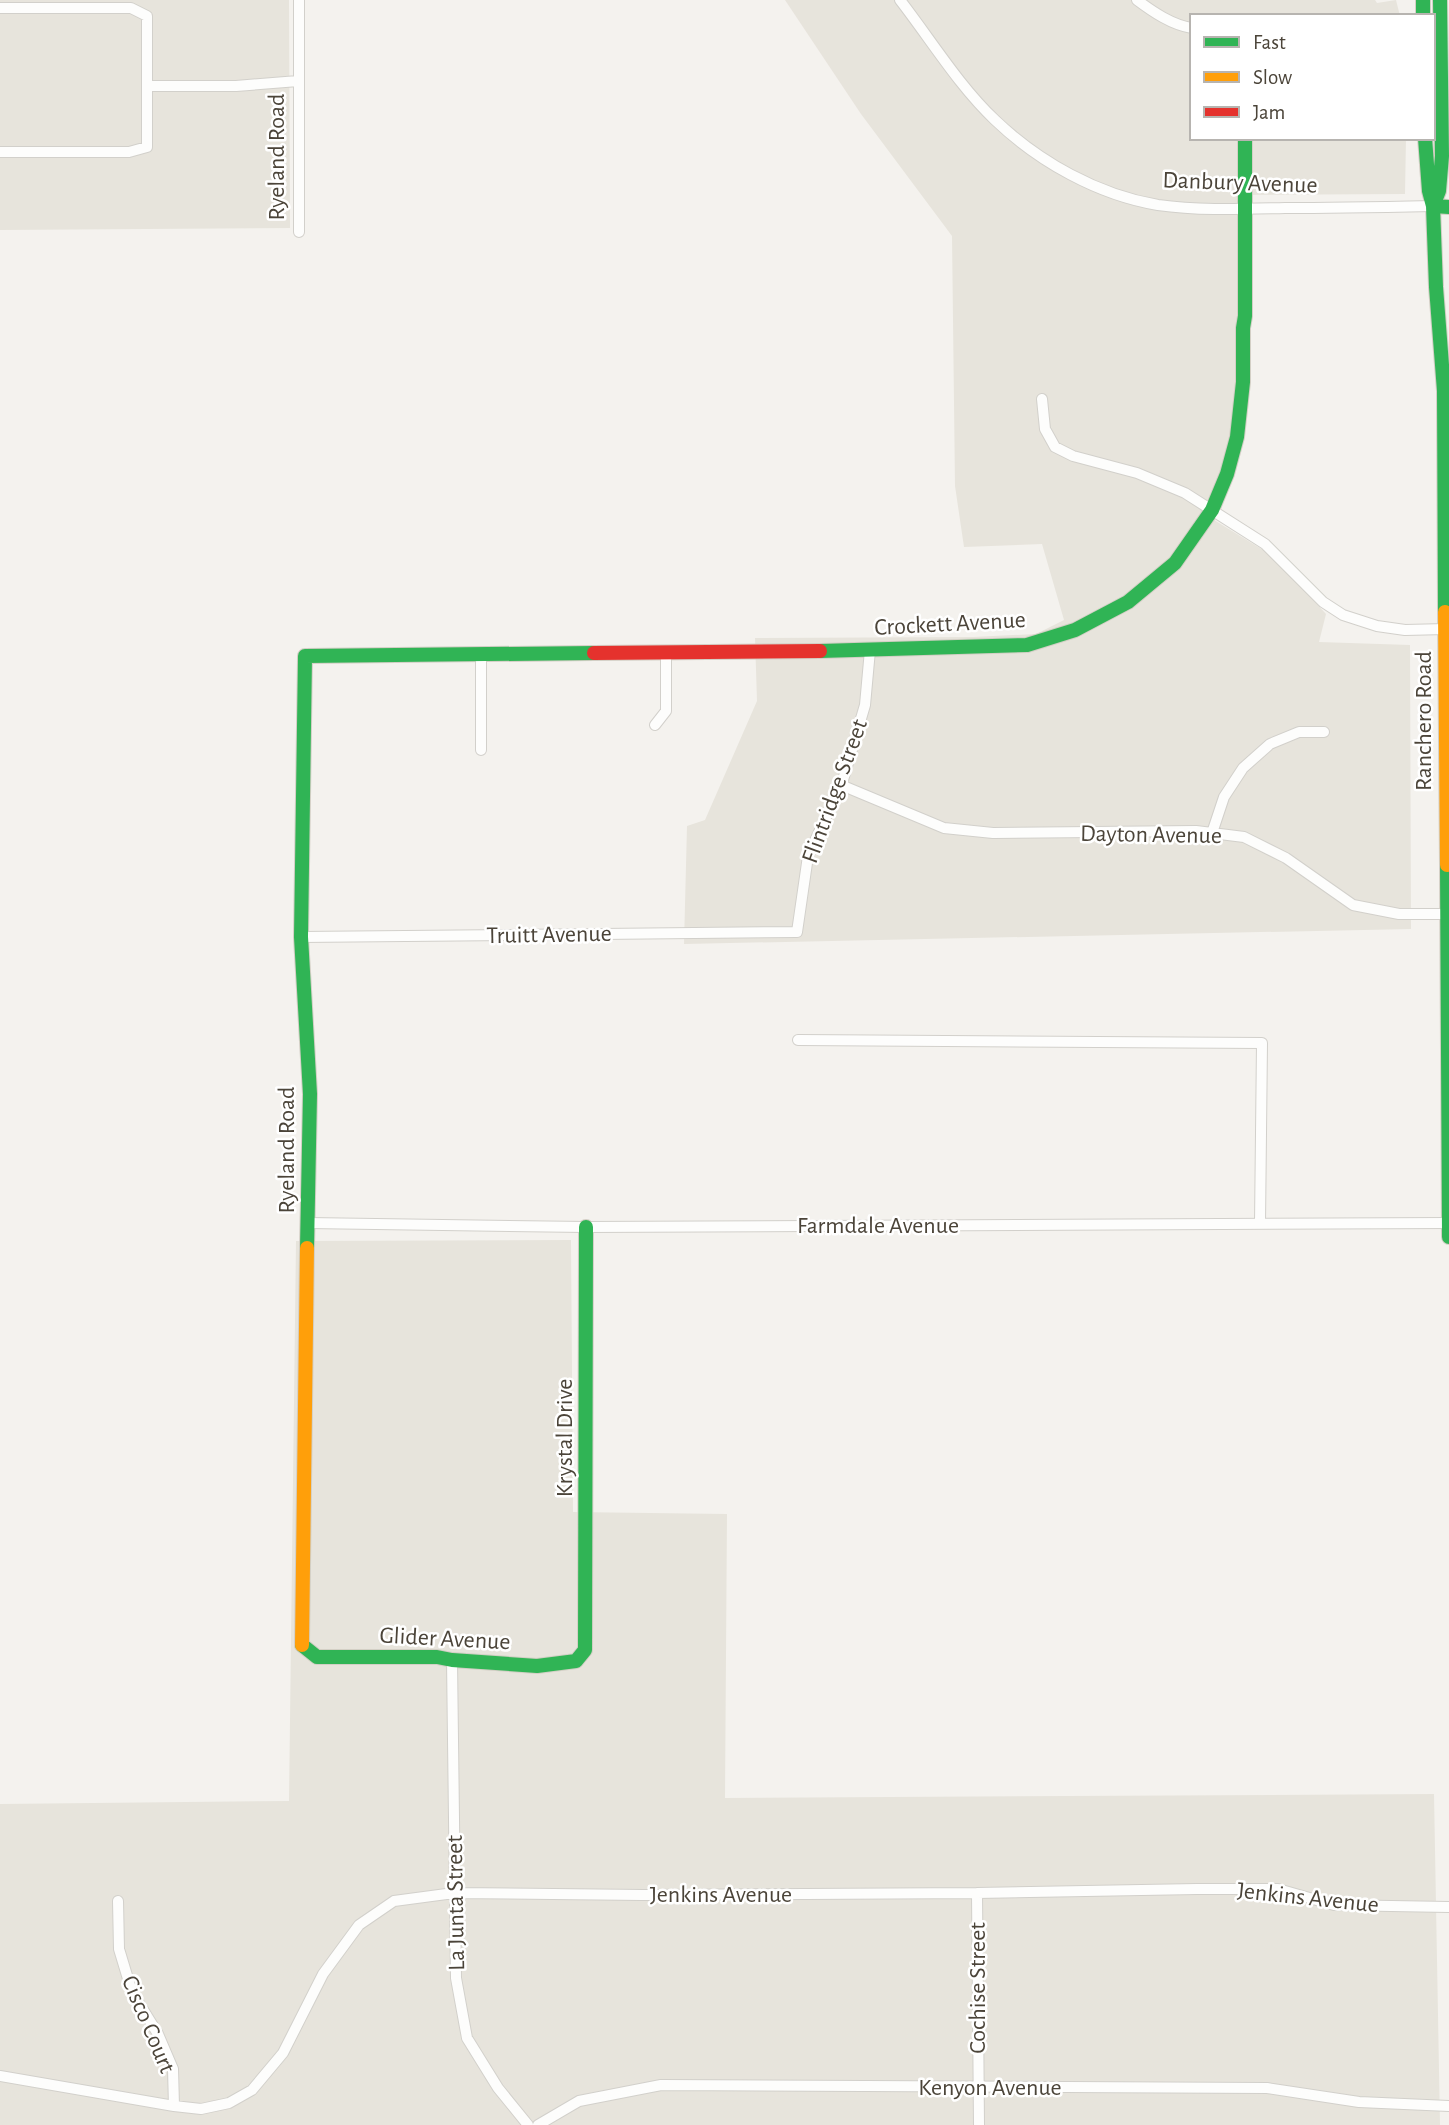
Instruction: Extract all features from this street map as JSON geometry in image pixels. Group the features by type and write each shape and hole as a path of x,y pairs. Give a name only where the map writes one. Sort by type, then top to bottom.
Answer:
{"street":[{"name":"Ryeland Road","path":"299,0 299,232"},
{"name":"Danbury Avenue","path":"900,0 968,91 1021,143 1077,177 1115,194 1157,204 1202,208 1449,207"},
{"path":"1137,0 1157,14 1190,28"},
{"name":"Ranchero Road","path":"1433,206 1439,191 1442,156 1440,0"},
{"path":"0,8 131,8 146,16 146,147 129,152 0,152"},
{"path":"146,86 236,86 298,81"},
{"name":"Crockett Avenue","path":"305,656 870,650 1027,645 1075,630 1128,602 1175,564 1212,510 1233,456 1243,382 1245,140"},
{"name":"Ranchero Road","path":"1425,140 1429,191 1433,206 1444,391 1449,1237"},
{"path":"1042,399 1045,429 1055,447 1073,456 1137,473 1185,493 1265,544 1322,602 1343,615 1377,626 1405,630 1446,629"},
{"name":"Flintridge Street","path":"797,932 808,856 841,785 865,705 870,650"},
{"path":"655,725 666,711 666,652"},
{"path":"481,654 481,750"},
{"name":"Ryeland Road","path":"301,1644 310,1094 302,937 305,656"},
{"path":"1212,833 1224,797 1243,768 1270,744 1299,732 1324,732"},
{"name":"Dayton Avenue","path":"841,785 944,828 993,833 1196,831 1244,837 1286,858 1353,905 1399,914 1448,914"},
{"name":"Truitt Avenue","path":"302,937 797,932"},
{"path":"798,1040 1262,1043 1260,1223"},
{"name":"Farmdale Avenue","path":"308,1223 586,1227 1449,1223"},
{"name":"Krystal Drive","path":"584,1650 586,1227"},
{"name":"Glider Avenue","path":"301,1644 317,1657 438,1657 452,1661 537,1666 576,1661 584,1650"},
{"name":"La Junta Street","path":"452,1661 456,1978 467,2038 498,2088 527,2125"},
{"name":"Jenkins Avenue","path":"0,2076 174,2106 201,2109 229,2103 252,2090 283,2053 323,1974 359,1924 394,1901 454,1893 643,1895 1279,1889 1334,1905 1449,1907"},
{"name":"Cochise Street","path":"977,1893 979,2125"},
{"name":"Cisco Court","path":"118,1901 119,1949 132,1992 158,2034 173,2069 174,2106"},
{"name":"Kenyon Avenue","path":"538,2125 579,2101 661,2085 1267,2088 1359,2102 1449,2106"}],"shaded area":[{"path":"0,0 289,0 290,228 0,230"},
{"path":"785,0 1375,0 1377,3 1396,0 1400,14 1190,14 1190,140 1406,140 1405,194 1238,195 1238,403 1223,471 1201,512 1273,556 1326,614 1319,642 1410,645 1411,929 684,944 687,826 705,820 757,701 755,638 973,637 1036,634 1064,620 1042,544 964,547 955,486 952,236 861,114"},
{"path":"571,1240 573,1512 727,1514 725,1798 1434,1794 1440,2125 0,2125 0,1804 289,1801 296,1241"}],"traffic: fast":[{"path":"1423,0 1423,14"},
{"path":"1433,206 1439,191 1442,156 1440,0"},
{"path":"820,651 1027,645 1075,630 1128,602 1175,563 1212,510 1227,474 1237,437 1243,382 1245,316 1245,140"},
{"path":"1425,140 1429,191 1433,206 1444,391 1445,612"},
{"path":"1433,206 1449,207"},
{"path":"307,1248 310,1094 301,937 305,656 594,653"},
{"path":"1447,865 1449,1237"},
{"path":"302,1645 317,1657 437,1657 537,1666 576,1661 585,1650 586,1227"}],"traffic: slow":[{"path":"1445,612 1447,865"},
{"path":"302,1645 307,1248"}],"traffic: jam":[{"path":"594,653 820,651"}]}
